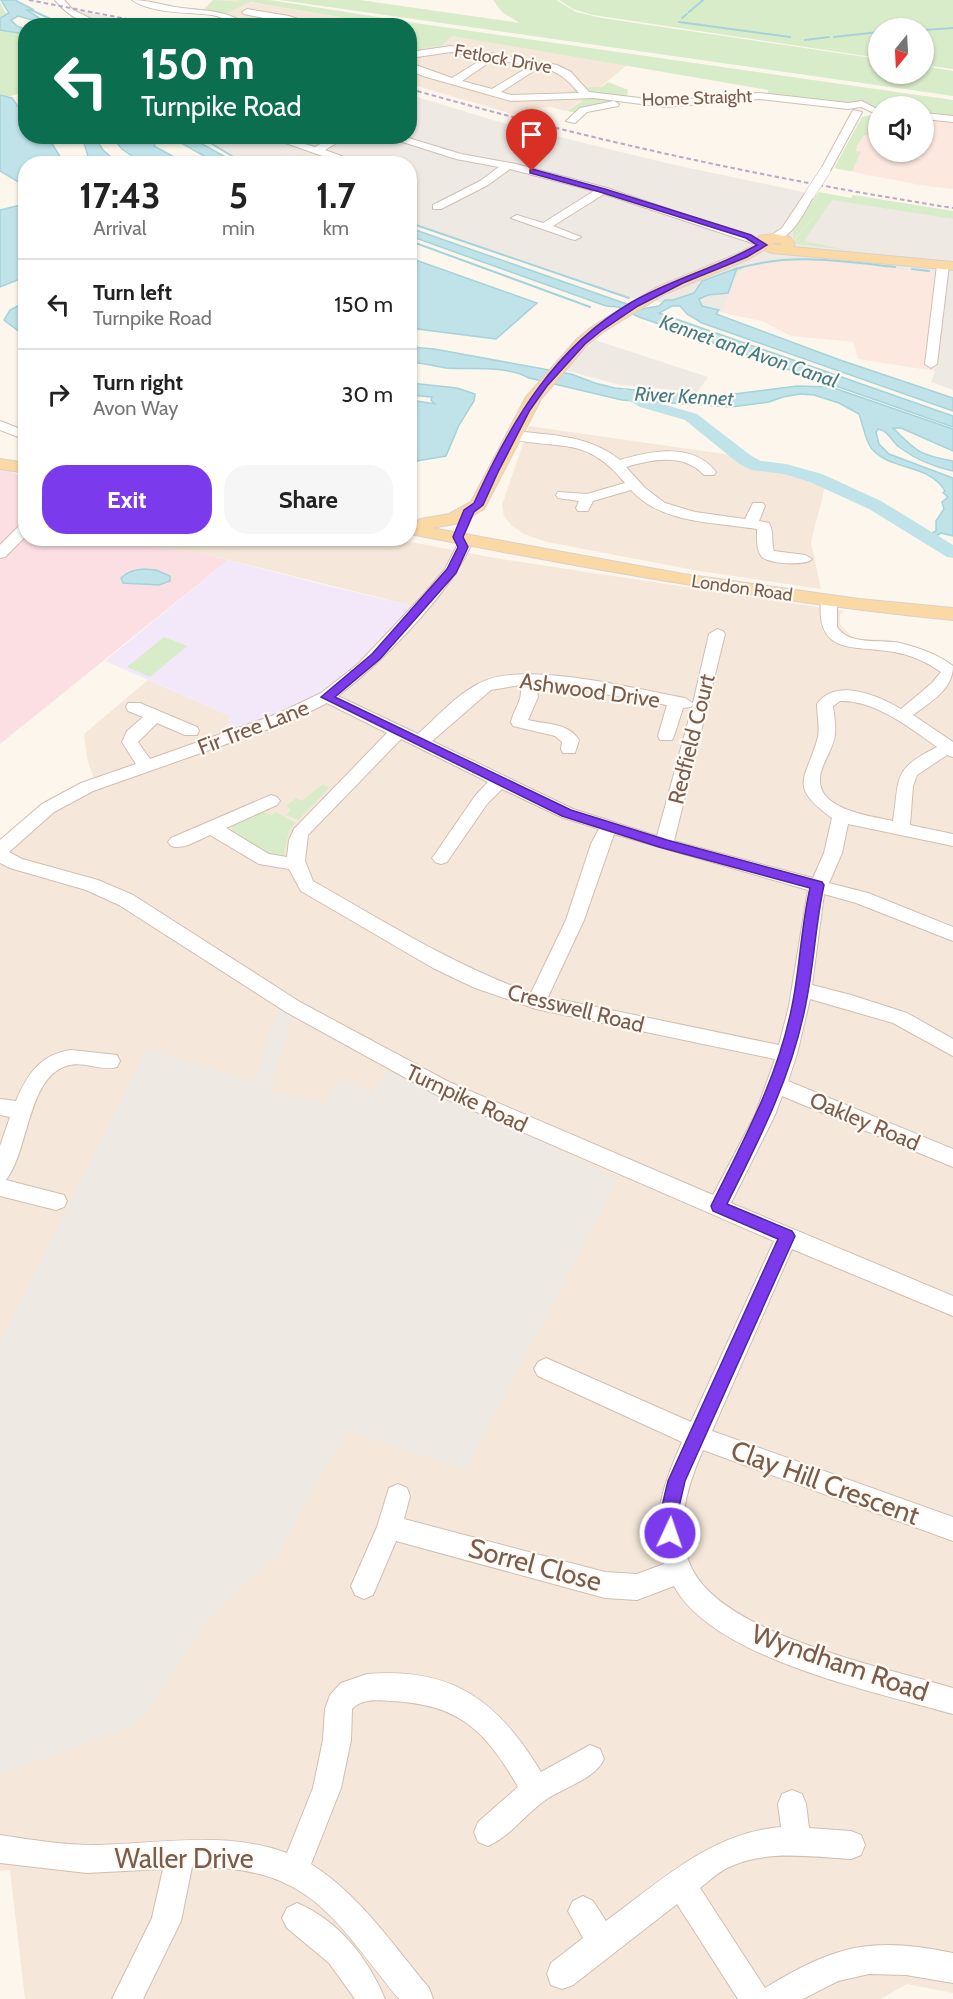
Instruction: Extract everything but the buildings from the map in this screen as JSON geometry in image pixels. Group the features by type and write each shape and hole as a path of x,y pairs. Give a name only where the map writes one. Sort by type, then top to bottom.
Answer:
{"main road":[{"path":"463,541 480,514 513,435 534,397 582,342 635,304 773,241 818,252 948,266"},
{"path":"0,463 18,465"},
{"path":"417,523 436,523 480,514"},
{"path":"480,514 514,548"},
{"name":"London Road","path":"417,530 505,553 533,553"},
{"name":"London Road","path":"417,537 514,548 683,580 829,601 953,614"}],"street":[{"path":"59,0 70,12 84,18"},
{"path":"136,0 180,11 216,13 227,18"},
{"path":"247,12 283,18"},
{"name":"Fetlock Drive","path":"417,54 443,49 538,64 564,71 586,95"},
{"path":"452,82 468,74 492,56"},
{"path":"491,94 518,79 538,64"},
{"name":"Home Straight","path":"417,71 510,98 586,95 665,104 759,96 868,110"},
{"path":"498,108 509,102 510,98"},
{"path":"571,122 584,110 617,104 625,99"},
{"path":"416,144 460,157 508,166 603,190 773,241 825,171 852,109"},
{"path":"934,117 953,119"},
{"path":"294,144 332,156"},
{"path":"316,151 329,144"},
{"path":"437,207 484,183 508,166"},
{"path":"544,227 603,190"},
{"path":"517,218 575,237"},
{"path":"931,364 948,266"},
{"path":"0,425 18,433"},
{"path":"513,435 581,443 600,451 617,465 632,485 658,505 679,516 748,527 763,535 764,557 805,559"},
{"path":"617,465 650,455 667,455 696,460 708,467"},
{"path":"563,495 585,503 632,485"},
{"path":"748,527 758,506"},
{"path":"0,554 18,535"},
{"name":"Fir Tree Lane","path":"0,850 32,820 60,801 87,787 283,718 327,697 364,668 430,596 452,570 463,541"},
{"path":"829,601 827,623 831,630 844,641 858,645 902,649 919,654 949,672 943,681 902,716"},
{"name":"Redfield Court","path":"664,844 717,634"},
{"path":"524,678 530,687 530,701 519,722 564,732 571,740 569,749"},
{"name":"Ashwood Drive","path":"418,743 484,687 494,682 524,678 680,703 666,736"},
{"path":"327,697 418,743 567,813 664,844 875,903 953,934"},
{"path":"951,749 902,716 868,699 833,697 825,704 827,735 814,766 811,784 819,800 842,816 953,840"},
{"path":"134,707 191,731"},
{"path":"147,767 130,742 133,735 155,716"},
{"path":"212,827 266,860 296,864 296,845 300,833 398,732"},
{"path":"901,829 904,812 903,783 907,773 914,766 951,749"},
{"path":"441,858 481,800 499,781"},
{"path":"177,842 271,801"},
{"path":"718,1206 765,1115 787,1054 801,990 817,885 832,853 842,816"},
{"path":"536,1002 574,920 600,844 609,827"},
{"name":"Turnpike Road","path":"0,855 16,864 92,885 126,900 293,1007 441,1088 584,1151 953,1306"},
{"name":"Cresswell Road","path":"296,864 300,877 307,886 409,946 482,983 536,1002 787,1054"},
{"path":"801,990 851,1002 900,1018 953,1048"},
{"path":"0,1173 23,1110 45,1068 60,1059 106,1058"},
{"name":"Oakley Road","path":"777,1085 953,1158"},
{"path":"0,1107 23,1110"},
{"path":"0,1186 56,1201"},
{"name":"Wyndham Road","path":"787,1236 677,1481 670,1507 670,1533 680,1571 689,1588 709,1610 756,1638 815,1660 953,1701"},
{"name":"Clay Hill Crescent","path":"546,1369 698,1437 953,1529"},
{"path":"364,1586 389,1527 398,1496"},
{"name":"Sorrel Close","path":"389,1527 605,1585 637,1587 680,1571"},
{"path":"294,1870 322,1804 337,1738 340,1705 343,1697 359,1688 404,1687 431,1691 461,1701 478,1712 519,1760 536,1790"},
{"path":"488,1832 536,1790 590,1759"},
{"path":"792,1804 797,1843"},
{"path":"562,1974 715,1859 741,1848 779,1842 851,1845"},
{"name":"Waller Drive","path":"0,1849 97,1859 181,1853 225,1853 265,1858 294,1870 320,1887 340,1907 418,1999"},
{"path":"127,1999 166,1921 181,1853"},
{"path":"681,1884 755,1999"},
{"path":"583,1911 602,1942"},
{"path":"297,1918 324,1936 365,1985 370,1999"},
{"path":"775,1999 797,1985 861,1960 934,1963 953,1968"}],"shaded area":[{"path":"213,0 236,0 346,18 224,18 205,13 203,9"},
{"path":"78,10 114,18 88,18 77,14"},
{"path":"417,30 627,65 566,111 550,107 536,108 523,117 417,86"},
{"path":"417,97 503,123 666,163 836,199 953,219 953,390 931,382 935,371 940,286 932,273 796,259 742,269 735,279 723,313 714,308 629,298 417,225 417,156 233,156 211,144 417,144"},
{"path":"934,120 953,123 953,189 838,169 858,133 868,124 868,162 934,162"},
{"path":"796,259 932,273 940,286 935,371 858,359 853,342 791,336 762,321 723,313 735,278 742,269"},
{"path":"595,340 708,377 697,392 620,385 564,370"},
{"path":"529,426 731,455 825,487 811,542 821,589 699,571 547,542 524,534 512,526 504,516 502,505"},
{"path":"0,470 8,470 18,475 18,546 147,546 201,553 228,560 0,744"},
{"path":"417,543 495,558 845,611 840,614 840,624 851,636 859,639 889,640 916,646 953,665 953,1993 907,1984 880,1999 25,1999 10,1870 0,1871 0,863 31,829 75,798 97,788 87,758 84,734 148,680 228,715 229,729 291,710 413,606 201,553 147,546 417,546"},
{"path":"228,560 413,606 334,684 291,710 229,730 228,715 105,661"},
{"path":"278,1008 293,1017 269,1092 326,1103 338,1079 374,1092 391,1067 618,1179 466,1470 346,1431 278,1553 207,1620 150,1708 132,1727 0,1774 0,1343 147,1048 254,1082"}],"green space":[{"path":"213,0 242,2 236,0 270,0 384,18 346,18 250,2 225,14 205,10"},
{"path":"280,0 360,0 520,23 502,12 493,0 556,0 576,12 602,18 868,57 868,84 417,20"},
{"path":"559,0 953,0 953,69 934,66 934,18 868,18 868,56 593,15 573,9"},
{"path":"0,2 8,14 5,22 18,28 18,94 0,99"},
{"path":"417,23 925,96 868,96 868,104 841,103 768,94 768,90 452,36 441,46 417,51"},
{"path":"934,68 953,71 953,96 869,84 934,84"},
{"path":"608,82 628,90 627,97 576,113 567,111 582,101 570,93 575,88 602,87"},
{"path":"934,97 953,100 953,117 934,115"},
{"path":"868,116 868,135 864,135 857,146 856,151 861,152 853,169 855,170 834,168 862,117"},
{"path":"819,192 851,198 853,195 953,211 953,219 832,200 804,241 852,251 798,244 794,241 820,210 793,240 793,232"},
{"path":"164,637 187,646 150,677 127,667"},
{"path":"323,784 329,788 298,820 286,815 291,810 286,806 296,798 302,801"},
{"path":"257,810 272,815 276,812 296,823 289,830 284,856 274,859 231,832 232,823"}],"water":[{"path":"1,0 15,0 34,10 27,10 39,18 18,16 11,20 18,26 18,33 0,30 0,18 9,13"},
{"path":"0,95 12,98 18,107 18,144 52,144 60,156 18,156 18,182 0,171"},
{"path":"84,144 99,144 110,156 88,156"},
{"path":"118,144 155,144 154,146 172,156 132,156"},
{"path":"183,144 202,144 224,156 204,156"},
{"path":"18,206 18,280 0,287 0,210"},
{"name":"Kennet and Avon Canal","path":"417,230 641,309 659,306 665,300 673,300 694,293 702,281 737,268 728,293 708,295 699,299 702,306 719,310 716,314 840,360 953,398 953,411 702,323 687,314 680,306 672,306 659,313 953,416 953,427 639,317 618,307 606,306 417,238"},
{"path":"417,260 537,303 496,339 417,329"},
{"path":"18,306 18,331 4,320 10,310"},
{"name":"River Kennet","path":"417,348 571,374 615,388 710,397 797,386 831,387 953,429 953,451 901,428 893,428 919,451 933,457 953,461 953,471 918,459 899,447 885,432 878,429 876,432 879,444 889,454 953,478 953,536 941,533 936,536 932,533 936,531 936,521 944,509 942,502 948,497 943,493 945,491 938,482 930,476 880,456 870,446 859,414 839,403 814,395 800,394 769,402 731,407 622,400 529,378 510,371 446,368 417,363"},
{"path":"417,384 457,388 475,394 474,401 459,425 446,456 417,461 417,401 435,404 431,400 432,397 417,396"},
{"path":"144,569 156,570 170,576 170,581 159,585 123,583 121,578 126,574"}],"waterway":[{"path":"689,12 703,0"},
{"path":"31,10 48,18"},
{"path":"682,18 687,14"},
{"path":"679,22 790,37"},
{"path":"934,29 953,28"},
{"path":"834,37 868,33"},
{"path":"805,40 829,37"},
{"path":"212,144 232,156"},
{"path":"417,225 629,298"},
{"path":"417,244 590,307"},
{"path":"733,270 753,264 793,260 834,261 895,267"},
{"path":"912,269 929,271"},
{"name":"River Kennet","path":"624,393 646,404 691,417 744,459 757,466 786,469 816,478 875,505 953,553"}],"railway":[{"path":"29,0 122,18"},
{"path":"417,91 544,125 680,157 884,197 953,208"}],"route":[{"path":"532,171 603,190 748,237 763,245 744,256 680,282 635,304 582,342 544,384 525,410 478,505 469,510 458,537 463,547 452,570 376,657 327,697 446,757 567,813 664,844 817,885 811,913 799,1006 787,1054 765,1115 718,1206 787,1236 677,1481 670,1507 670,1533"}]}
